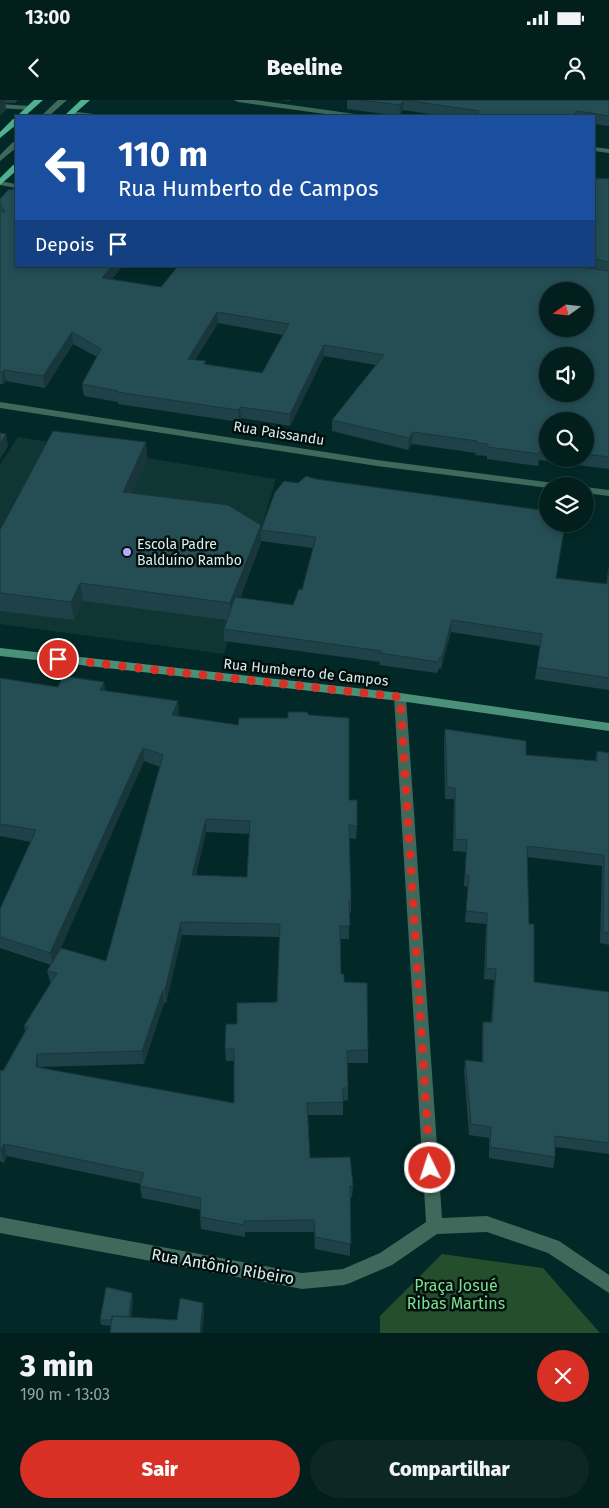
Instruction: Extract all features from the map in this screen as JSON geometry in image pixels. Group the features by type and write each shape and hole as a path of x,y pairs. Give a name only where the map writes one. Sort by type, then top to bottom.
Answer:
{"main road":[{"path":"22,115 39,100"},
{"path":"70,115 86,100"},
{"path":"0,136 15,122"},
{"path":"0,183 15,168"}],"street":[{"path":"238,100 348,115"},
{"path":"46,115 61,101"},
{"path":"0,106 30,108"},
{"path":"0,159 15,145"},
{"path":"595,149 609,151"},
{"path":"0,183 15,186"},
{"name":"Rua Paissandu","path":"0,406 368,462 539,484"},
{"path":"594,491 609,493"},
{"name":"Rua Humberto de Campos","path":"0,652 400,697 609,727"},
{"path":"400,697 434,1226 487,1224 553,1247 609,1285"},
{"name":"Rua Antônio Ribeiro","path":"0,1225 302,1281 344,1277 386,1259 434,1226"}],"shaded area":[{"name":"Escola Padre Balduíno Rambo","path":"18,437 276,479 224,654 0,624 0,465"}],"green space":[{"name":"Praça Josué Ribas Martins","path":"442,1254 543,1268 600,1333 380,1333 380,1316"}],"building":[{"path":"359,100 404,100 400,105"},
{"path":"404,100 609,100 609,116 577,111 575,115 477,115 479,111"},
{"path":"596,178 609,179 609,262 595,259"},
{"path":"15,186 15,267 111,267 102,278 161,287 177,267 582,267 609,271 609,457 594,455 594,412 539,412 539,454 488,447 488,444 477,443 477,441 413,432 409,438 332,420 384,355 324,345 290,414 240,407 238,410 117,392 82,384 101,349 72,332 43,376 4,370 2,373 0,372 0,211 5,212 0,204 0,199 9,189 12,190","holes":["217,312 289,324 262,373 204,364 206,361 188,359"]},
{"name":"Escola Padre Balduíno Rambo","path":"53,431 146,442 123,492 228,505 261,525 230,603 80,583 71,602 0,593 0,530"},
{"path":"0,433 6,434 0,444"},
{"path":"306,476 316,479 539,510 539,532 564,532 556,578 607,584 609,568 609,678 537,667 542,634 452,620 442,657 440,657 438,662 380,653 381,651 224,629 235,597 293,605 299,589 302,590 316,537 261,530 275,492 284,481 298,483"},
{"path":"63,676 104,682 100,690 178,701 172,715 238,725 239,718 288,718 288,712 307,712 309,715 349,718 349,800 357,800 357,826 349,825 350,926 340,926 341,974 344,974 344,982 367,983 368,1050 347,1051 348,1088 343,1088 343,1102 307,1103 310,1158 350,1157 353,1185 350,1186 351,1244 315,1237 314,1220 244,1221 244,1225 200,1217 201,1198 140,1186 144,1173 4,1144 0,1151 0,1070 3,1071 28,1027 24,1026 57,973 47,971 61,948 106,961 163,755 143,748 50,953 0,937 0,909 36,830 0,824 0,678 58,687","holes":["206,819 250,821 247,877 192,875","181,922 280,924 277,1002 237,1003 237,1024 226,1024 225,1049 234,1049 234,1103 36,1067 37,1054 142,1051 163,990 165,990"]},
{"path":"445,729 526,741 526,755 597,761 597,751 609,753 609,933 603,932 604,855 527,846 529,924 534,924 534,982 609,992 609,1143 555,1136 555,1157 490,1147 491,1127 471,1124 465,1060 483,1062 483,1022 492,1022 496,969 486,968 487,913 466,911 469,875 465,875 467,840 455,839 455,788 447,787"},
{"path":"106,1287 132,1293 129,1317 112,1316 112,1320 100,1320"},
{"path":"180,1298 203,1303 200,1333 110,1333 112,1316 177,1320"}],"place":[{"name":"Escola Padre Balduíno Rambo","path":"127,552"}],"route":[{"path":"58,659 400,697 430,1168"}]}
